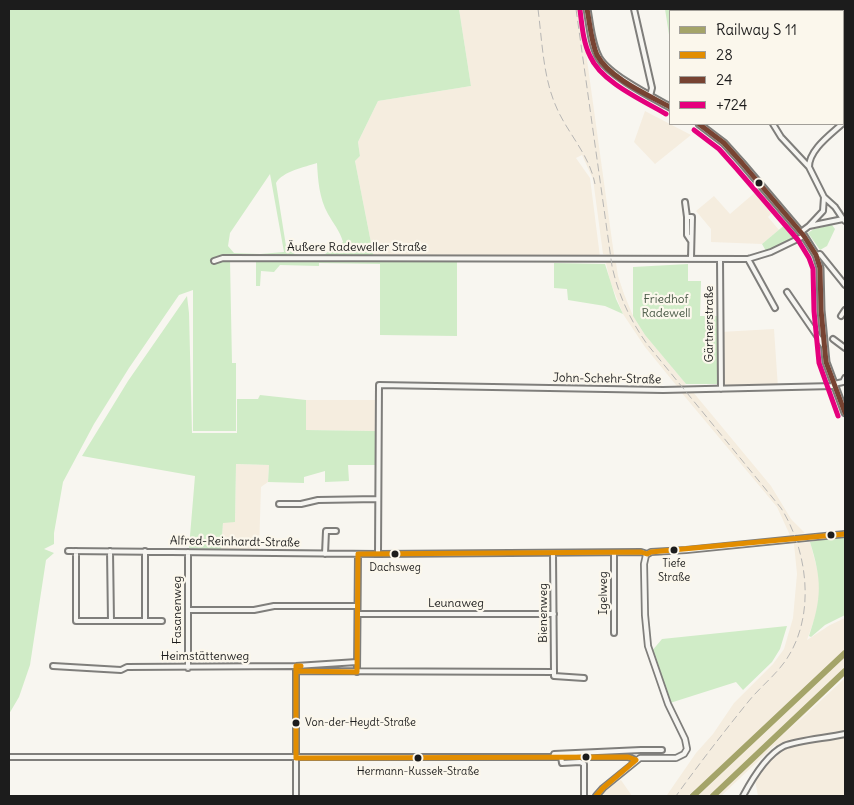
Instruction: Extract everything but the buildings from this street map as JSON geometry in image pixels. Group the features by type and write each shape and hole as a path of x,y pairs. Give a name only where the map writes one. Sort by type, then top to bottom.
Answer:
{"main road":[{"path":"587,9 593,39 601,60 620,76 669,106"},
{"path":"700,125 724,144 803,234 816,255 820,268 820,310 826,362 845,414"}],"street":[{"path":"634,9 652,88 650,96"},
{"path":"774,125 780,137 809,167 824,197 835,207 844,220 809,226"},
{"path":"809,167 811,157 840,125"},
{"path":"809,226 823,211 824,197"},
{"path":"685,202 687,217 692,217 691,258"},
{"name":"Äußere Radeweller Straße","path":"214,260 224,258 748,259 771,252 803,234 809,226"},
{"path":"816,255 820,254 845,285"},
{"name":"Gärtnerstraße","path":"720,259 721,389"},
{"path":"748,259 775,308"},
{"path":"787,292 824,346"},
{"path":"841,316 845,310"},
{"path":"833,339 845,348"},
{"path":"834,385 842,382 845,378"},
{"name":"John-Schehr-Straße","path":"378,499 379,385 663,390 834,385"},
{"path":"279,504 301,504 318,500 378,499 378,554"},
{"path":"325,554 326,531 336,531"},
{"name":"Alfred-Reinhardt-Straße","path":"68,550 325,554 642,552 647,554 651,552 845,534"},
{"path":"76,551 76,621 162,621"},
{"path":"110,551 111,621"},
{"path":"145,551 145,621"},
{"name":"Fasanenweg","path":"188,552 188,668"},
{"name":"Igelweg","path":"614,552 614,633"},
{"path":"357,672 358,554"},
{"name":"Bienenweg","path":"553,554 554,672"},
{"path":"596,796 602,788 636,760 644,758 676,758 684,754 687,749 685,739 668,704 648,646 644,608 644,564 647,554"},
{"path":"188,610 254,610 274,606 357,606"},
{"name":"Leunaweg","path":"358,614 554,614"},
{"name":"Heimstättenweg","path":"296,669 357,662"},
{"name":"Heimstättenweg","path":"53,666 121,670 127,667 296,669 357,672 554,672 554,676 584,678"},
{"path":"296,669 296,796"},
{"path":"743,796 753,776 783,747 845,734"},
{"path":"554,757 554,754 662,750"},
{"path":"9,757 628,757 636,760"},
{"path":"561,757 562,763 580,762 584,764 584,796"}],"shaded area":[{"path":"459,9 580,9 614,262 616,263 618,276 633,316 645,335 686,384 684,385 689,392 693,392 771,486 791,519 805,533 797,534 800,543 810,542 819,576 819,598 817,612 807,640 845,618 845,675 786,733 845,678 845,796 758,796 755,780 761,770 780,750 775,745 721,796 667,795 734,703 773,664 784,649 793,618 797,574 794,544 777,507 645,347 623,314 610,281 606,263 608,262 607,255 603,254 593,179 582,155 576,158 590,178 600,257 374,258 355,161 360,156 358,142 378,101 471,86"},
{"path":"645,111 691,135 655,164 634,142"},
{"path":"759,189 776,209 768,217 779,230 762,244 711,242 711,229 696,211 714,196 730,214"},
{"path":"774,329 778,388 721,389 720,332"},
{"path":"306,400 375,400 375,431 306,430"},
{"path":"236,464 269,465 268,482 261,487 259,550 221,549 223,522 235,521"},
{"path":"621,780 632,796 600,796 606,789"}],"green space":[{"path":"9,9 459,9 471,86 378,101 358,142 360,156 355,161 374,258 380,258 381,261 457,261 457,336 380,335 380,264 319,263 319,266 280,265 274,272 261,271 260,286 256,286 256,261 230,260 232,363 236,363 236,431 193,431 193,290 179,295 129,368 94,424 63,482 54,533 54,544 44,549 54,553 46,560 30,665 19,697 9,714","holes":["317,163 323,202 343,242 325,254 295,254 288,250 286,246 276,183 289,172","270,174 284,252 260,254 234,253 228,246 230,233"]},
{"path":"665,9 845,9 845,118 844,10 669,10 669,35"},
{"path":"787,223 796,234 794,237 766,251 762,244"},
{"path":"832,225 835,229 827,246 820,250 808,233 814,229"},
{"path":"554,263 605,264 616,299 623,314 605,306 568,300 567,289 554,288"},
{"name":"Friedhof Radewell","path":"688,264 688,281 701,281 700,316 717,316 717,384 686,384 645,335 633,316 633,267"},
{"path":"187,296 192,433 237,433 237,399 258,399 260,395 306,400 306,430 375,431 376,465 348,465 349,481 325,482 325,471 304,477 304,483 268,482 269,465 236,464 235,522 223,523 221,549 189,548 195,476 82,456 128,381"},
{"path":"845,535 845,615 825,625 811,637 809,636 816,611 819,589 817,567 810,542"},
{"path":"787,626 780,649 772,662 743,690 736,682 670,703 651,652 662,639"}],"railway":[{"path":"538,9 551,93 565,124 588,162 595,184"},
{"path":"576,9 612,266 621,297 635,326 647,344 781,508 797,544 805,584 802,624 796,643 786,660 748,702 676,796"},
{"path":"689,796 746,747"}],"transit line":[{"name":"24","path":"587,9 593,44 597,55 603,63 610,71 630,85 669,106"},
{"name":"+724","path":"580,10 586,45 595,65 623,90 666,114"},
{"name":"24","path":"700,125 724,143 742,163 804,236 816,255 820,268 821,310 826,362 845,413"},
{"name":"+724","path":"694,130 719,149 798,240 809,258 813,269 814,311 819,363 838,416"},
{"name":"28","path":"358,554 641,552 647,554 651,552 845,534"},
{"name":"28","path":"296,671 357,672 358,554"},
{"path":"693,796 845,653"},
{"name":"28","path":"296,758 296,666 301,666"},
{"path":"713,796 845,671"},
{"name":"28","path":"296,758 628,757 636,760"},
{"name":"28","path":"596,796 636,760"}],"place":[{"name":"Tiefe Straße","path":"674,550"},
{"name":"Dachsweg","path":"395,554"},
{"name":"Von-der-Heydt-Straße","path":"296,723"},
{"name":"Hermann-Kussek-Straße","path":"418,758"}]}
